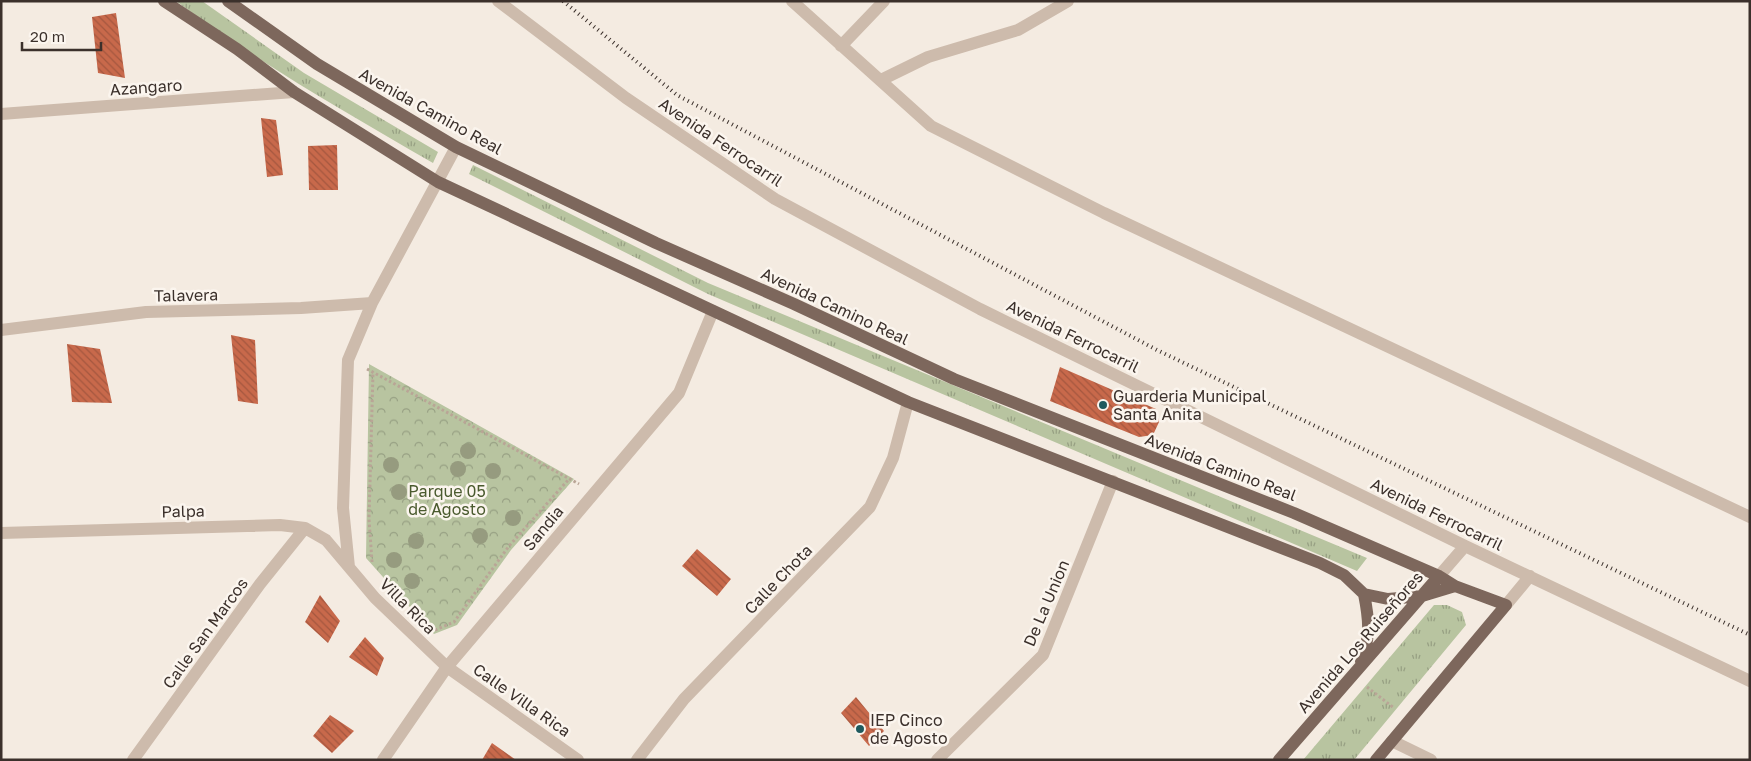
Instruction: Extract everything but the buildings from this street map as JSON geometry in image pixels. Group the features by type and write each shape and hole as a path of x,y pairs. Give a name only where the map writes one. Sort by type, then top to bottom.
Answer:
{"main road":[{"path":"164,1 238,49 294,92 438,182 908,402 1320,563 1344,575 1364,594 1388,599 1439,593 1455,586"},
{"name":"Avenida Camino Real","path":"228,1 317,64 456,147 656,243 794,304 954,379 1294,513 1439,576 1455,586 1506,605"},
{"name":"Avenida Los Ruiseñores","path":"1279,760 1439,576"},
{"path":"1354,674 1368,645 1369,623 1364,594"},
{"path":"1376,760 1506,605"}],"street":[{"name":"Avenida Ferrocarril","path":"498,1 626,98 776,199 980,309 1465,546 1750,681"},
{"path":"792,1 931,126 1104,214 1750,518"},
{"path":"841,46 884,1"},
{"path":"881,80 928,57 1018,30 1068,1"},
{"name":"Azangaro","path":"1,114 294,92"},
{"path":"350,567 343,508 348,360 372,303 456,147"},
{"name":"Talavera","path":"1,330 146,312 301,308 372,303"},
{"name":"Sandia","path":"383,760 447,667 679,393 713,310"},
{"name":"Calle Chota","path":"637,760 684,699 870,507 893,458 908,402"},
{"name":"De La Union","path":"937,760 1043,655 1113,481"},
{"name":"Palpa","path":"1,533 280,525 305,528 326,540 350,567"},
{"name":"Calle San Marcos","path":"133,760 260,584 305,528"},
{"name":"Avenida Los Ruiseñores","path":"1439,576 1465,546"},
{"name":"Villa Rica","path":"350,567 375,598 447,667"},
{"path":"1506,605 1530,576"},
{"name":"Calle Villa Rica","path":"447,667 578,760"},
{"path":"1392,741 1431,760"}],"path":[{"path":"348,360 595,492"},
{"path":"373,372 370,560 377,567"},
{"path":"433,630 454,622 509,546 570,479"},
{"path":"1354,674 1410,720"}],"green space":[{"path":"176,1 202,1 304,73 438,152 433,163 270,66"},
{"path":"473,165 708,283 1367,558 1357,571 708,294 469,174"},
{"name":"Parque 05 de Agosto","path":"369,364 574,479 511,550 457,625 434,634 366,558"},
{"path":"1434,605 1447,605 1462,612 1466,625 1354,760 1303,760"}],"railway":[{"path":"563,1 677,95 1157,350 1750,635"}],"place":[{"name":"Guarderia Municipal Santa Anita","path":"1103,405"},
{"name":"IEP Cinco de Agosto","path":"860,729"}]}
